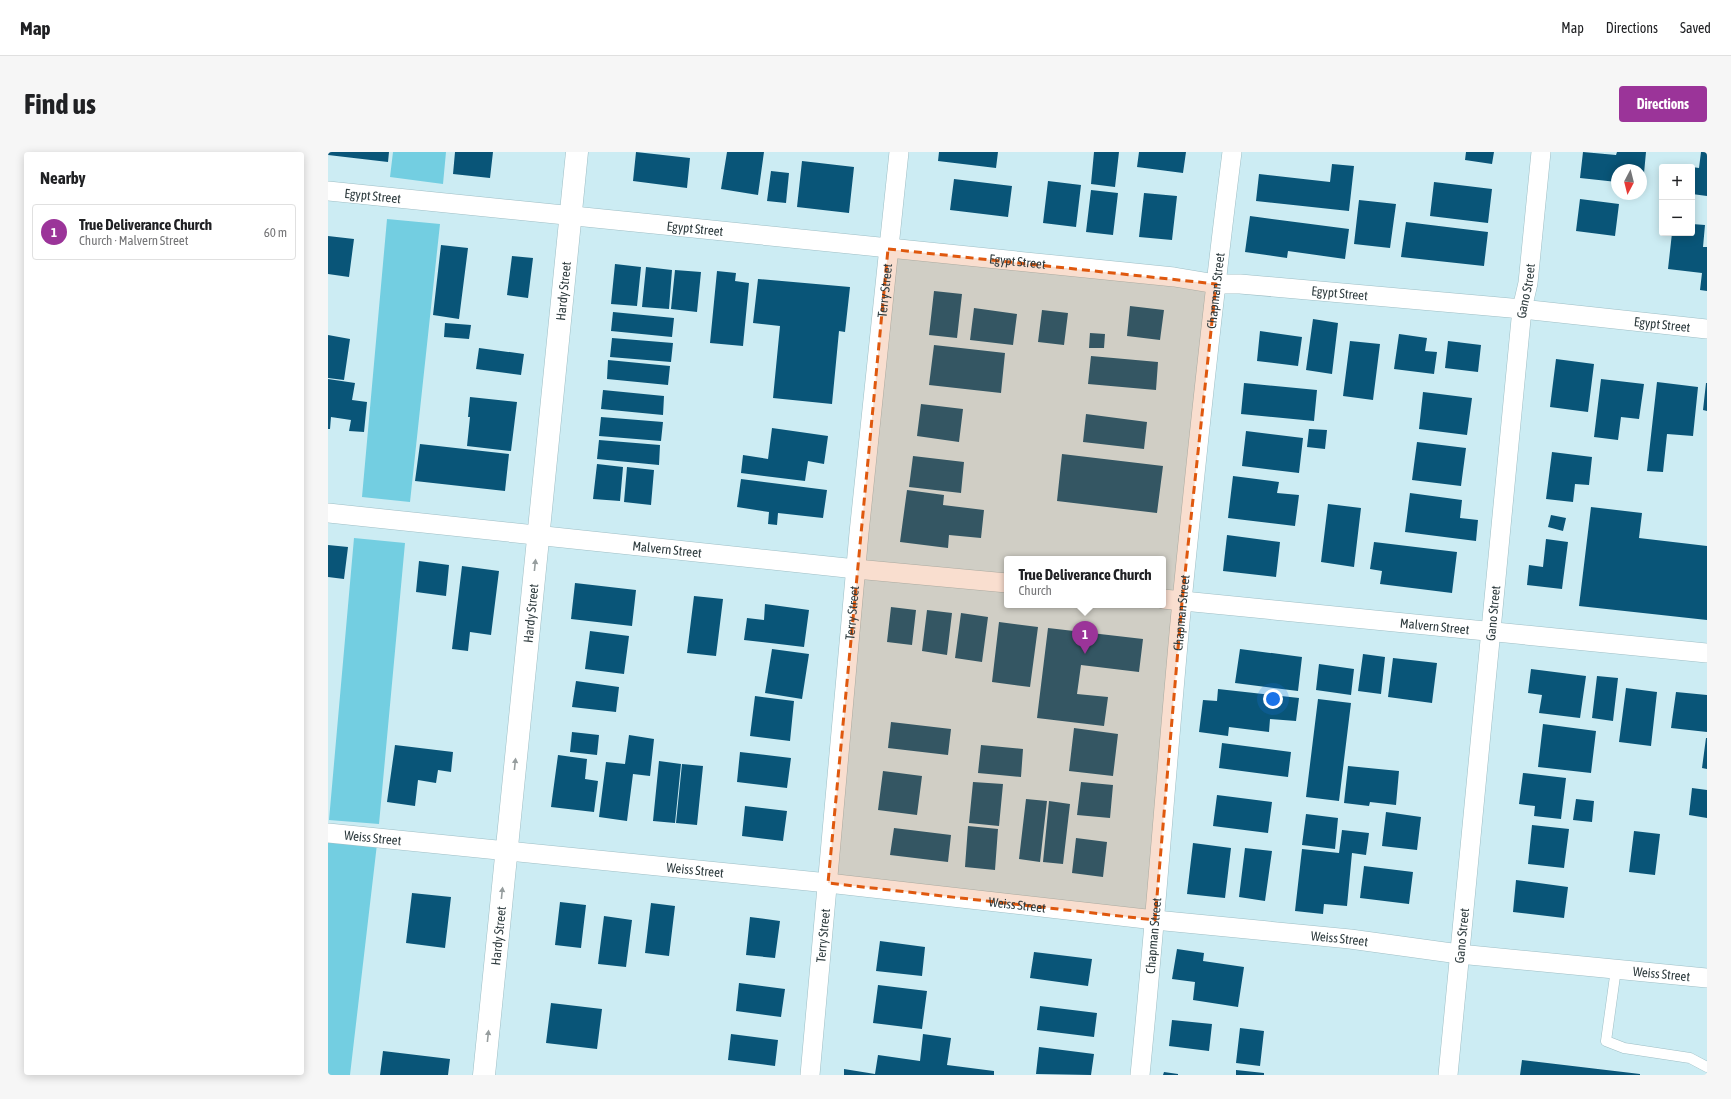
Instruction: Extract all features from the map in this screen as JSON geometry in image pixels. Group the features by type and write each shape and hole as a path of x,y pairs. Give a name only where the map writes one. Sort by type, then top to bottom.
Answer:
{"main road":[{"name":"Hardy Street","path":"484,1075 577,152"}],"street":[{"name":"Terry Street","path":"810,1075 856,569 899,152"},
{"name":"Chapman Street","path":"1140,1075 1155,920 1182,602 1216,284 1232,152"},
{"name":"Gano Street","path":"1448,1075 1522,309 1528,283 1540,152"},
{"name":"Egypt Street","path":"328,191 1174,277 1216,284 1248,284 1522,309 1707,329"},
{"name":"Malvern Street","path":"328,513 856,569 1004,583"},
{"name":"Malvern Street","path":"1166,599 1707,653"},
{"name":"Weiss Street","path":"328,833 828,883 1155,920 1350,939 1459,954 1707,978"}],"lane":[{"path":"1616,969 1606,1042 1624,1048 1690,1058 1707,1067"}],"highlighted area":[{"path":"888,249 1216,284 1182,602 1155,920 828,883"}],"shaded area":[{"path":"393,152 446,152 443,184 390,177"},
{"path":"387,219 440,224 410,502 362,497"},
{"path":"354,538 405,543 379,824 329,820"},
{"path":"328,838 377,844 350,1075 328,1075"}],"building":[{"path":"328,152 389,152 388,162 328,155"},
{"path":"455,152 493,152 490,178 453,174"},
{"path":"636,152 690,158 687,188 633,181"},
{"path":"727,152 764,152 758,195 721,189"},
{"path":"939,152 998,152 996,168 938,161"},
{"path":"1094,152 1119,152 1115,187 1091,184"},
{"path":"1139,152 1186,152 1183,173 1137,167"},
{"path":"1466,152 1494,152 1492,164 1465,160"},
{"path":"1583,152 1616,155 1617,152 1646,152 1645,164 1611,164 1611,181 1580,178"},
{"path":"1701,152 1707,152 1707,196 1695,194 1695,167 1699,168"},
{"path":"802,161 854,167 849,213 797,207"},
{"path":"1332,164 1354,166 1349,211 1256,201 1259,174 1330,182"},
{"path":"771,171 789,173 786,203 767,201"},
{"path":"954,179 1012,186 1008,217 950,210"},
{"path":"1048,181 1081,185 1076,227 1043,223"},
{"path":"1434,182 1492,189 1488,223 1430,216"},
{"path":"1091,190 1118,193 1113,235 1086,232"},
{"path":"1144,193 1177,196 1172,240 1139,237"},
{"path":"1580,199 1619,204 1615,236 1576,231"},
{"path":"1359,200 1396,204 1390,248 1354,244"},
{"path":"1250,216 1349,229 1345,259 1288,251 1287,258 1245,252"},
{"path":"1406,222 1488,232 1484,266 1401,257"},
{"path":"1695,224 1705,225 1703,247 1707,247 1707,291 1700,290 1702,273 1668,269 1672,236 1695,236"},
{"path":"328,236 354,239 349,277 328,274"},
{"path":"441,245 468,248 459,319 433,315"},
{"path":"512,256 533,258 528,298 507,295"},
{"path":"615,264 641,267 637,306 611,304"},
{"path":"646,267 672,270 669,309 642,307"},
{"path":"675,270 701,272 697,312 671,309"},
{"path":"717,271 736,273 735,281 749,283 743,346 710,343"},
{"path":"758,279 850,287 845,332 839,331 832,404 773,398 780,326 753,323"},
{"path":"934,291 962,294 957,338 929,335"},
{"path":"1130,306 1164,310 1160,340 1127,336"},
{"path":"974,308 1017,314 1013,345 970,340"},
{"path":"1042,310 1068,313 1064,345 1038,342"},
{"path":"613,312 674,318 672,337 611,331"},
{"path":"1313,319 1338,323 1332,374 1306,370"},
{"path":"445,323 471,325 469,339 444,337"},
{"path":"1260,331 1302,337 1298,366 1257,361"},
{"path":"1090,333 1105,334 1104,348 1089,348"},
{"path":"1399,334 1427,338 1425,351 1437,352 1434,374 1394,369"},
{"path":"328,335 350,339 344,380 328,378"},
{"path":"612,338 673,343 671,362 610,357"},
{"path":"1350,341 1380,344 1373,400 1343,396"},
{"path":"1448,341 1481,345 1478,372 1445,368"},
{"path":"934,345 1005,353 1001,393 929,385"},
{"path":"479,348 524,354 521,375 476,369"},
{"path":"1091,356 1158,362 1156,390 1088,384"},
{"path":"1556,359 1594,364 1588,412 1550,407"},
{"path":"608,360 670,366 668,385 607,379"},
{"path":"328,379 355,383 352,400 367,402 364,432 349,431 351,420 331,417 330,429 328,429"},
{"path":"1601,379 1644,384 1639,419 1621,417 1618,440 1594,437"},
{"path":"1657,382 1698,387 1693,436 1667,434 1663,472 1647,471"},
{"path":"1244,383 1317,390 1314,421 1241,414"},
{"path":"1707,383 1707,411 1703,410"},
{"path":"603,390 664,396 663,415 601,409"},
{"path":"1423,392 1472,398 1467,435 1419,429"},
{"path":"470,397 517,402 511,451 467,446 470,417 468,417"},
{"path":"921,404 963,409 959,442 917,436"},
{"path":"1086,414 1147,422 1144,449 1083,442"},
{"path":"601,417 663,422 661,441 599,436"},
{"path":"772,428 828,436 824,464 808,461 805,481 741,473 743,455 768,459"},
{"path":"1309,429 1327,430 1325,449 1307,447"},
{"path":"1246,431 1303,438 1299,473 1242,466"},
{"path":"599,440 660,445 659,465 597,459"},
{"path":"1417,442 1466,448 1461,486 1412,480"},
{"path":"420,444 509,454 505,491 415,481"},
{"path":"1552,452 1592,457 1589,485 1575,484 1573,502 1546,499"},
{"path":"1062,454 1163,466 1157,513 1057,501"},
{"path":"913,456 964,462 961,493 909,487"},
{"path":"597,464 623,467 620,501 593,499"},
{"path":"627,467 654,470 651,505 624,502"},
{"path":"1233,476 1279,482 1277,493 1299,495 1295,526 1228,518"},
{"path":"741,479 827,490 823,518 778,513 777,525 768,524 769,512 737,507"},
{"path":"907,490 944,495 943,505 984,510 981,538 949,535 948,548 900,542"},
{"path":"1410,493 1462,500 1460,518 1478,520 1476,541 1405,532"},
{"path":"1328,504 1361,508 1354,567 1321,562"},
{"path":"1591,507 1642,513 1639,538 1707,546 1707,620 1579,606"},
{"path":"1551,515 1566,518 1563,531 1548,527"},
{"path":"1227,535 1280,542 1276,577 1223,571"},
{"path":"1546,539 1568,542 1562,589 1527,585 1529,565 1543,567"},
{"path":"1374,542 1457,552 1452,593 1380,584 1382,571 1370,569"},
{"path":"328,545 348,547 344,579 328,577"},
{"path":"419,561 449,565 446,596 416,592"},
{"path":"462,566 499,571 491,635 470,632 468,651 452,649"},
{"path":"575,583 636,590 632,626 571,619"},
{"path":"694,596 723,599 716,656 687,653"},
{"path":"765,604 809,610 804,647 744,640 747,618 764,620"},
{"path":"891,607 916,610 912,645 887,642"},
{"path":"927,610 952,613 947,655 922,651"},
{"path":"961,613 988,617 982,662 955,658"},
{"path":"999,622 1038,627 1030,687 992,682"},
{"path":"1048,628 1143,639 1139,672 1081,665 1077,694 1108,697 1104,726 1037,718"},
{"path":"590,631 629,636 624,674 585,669"},
{"path":"772,649 809,654 802,699 765,693"},
{"path":"1240,649 1302,657 1298,691 1235,683"},
{"path":"1363,654 1385,657 1381,694 1358,691"},
{"path":"1393,658 1437,663 1432,703 1388,697"},
{"path":"1319,664 1354,669 1351,695 1316,690"},
{"path":"1531,669 1586,676 1580,718 1539,713 1542,695 1528,693"},
{"path":"1597,676 1618,678 1613,721 1592,718"},
{"path":"576,681 619,687 616,712 572,707"},
{"path":"1626,688 1657,692 1651,746 1619,742"},
{"path":"1218,689 1299,698 1296,721 1270,719 1269,732 1229,727 1228,736 1199,732 1203,700 1217,701"},
{"path":"1676,692 1707,695 1707,732 1671,728"},
{"path":"755,696 794,701 790,741 750,736"},
{"path":"1318,699 1351,703 1339,801 1306,797"},
{"path":"891,722 951,729 948,755 888,748"},
{"path":"1543,724 1596,731 1591,773 1538,767"},
{"path":"1074,728 1118,734 1113,776 1069,771"},
{"path":"572,732 599,735 597,755 570,752"},
{"path":"629,735 654,739 650,776 633,774 627,821 599,817 606,762 625,764"},
{"path":"1707,738 1707,769 1702,768"},
{"path":"1222,743 1291,752 1288,777 1219,768"},
{"path":"395,745 453,752 451,772 438,770 436,783 418,780 415,806 387,802"},
{"path":"981,745 1023,749 1021,777 978,773"},
{"path":"740,752 791,758 787,788 737,782"},
{"path":"558,755 587,759 585,779 598,781 594,812 551,807"},
{"path":"659,761 681,764 675,823 653,821"},
{"path":"682,764 703,766 697,825 676,823"},
{"path":"1348,766 1399,771 1396,805 1370,802 1369,806 1344,803"},
{"path":"883,771 922,776 917,815 878,810"},
{"path":"1523,773 1566,778 1561,819 1534,816 1535,806 1519,804"},
{"path":"973,782 1003,784 999,826 969,823"},
{"path":"1081,782 1113,785 1110,818 1077,815"},
{"path":"1692,788 1707,790 1707,818 1689,815"},
{"path":"1217,795 1272,802 1268,833 1213,826"},
{"path":"1026,799 1047,801 1040,862 1019,859"},
{"path":"1576,799 1594,801 1592,822 1573,820"},
{"path":"1049,801 1070,804 1063,864 1043,862"},
{"path":"745,806 787,811 783,841 742,836"},
{"path":"1386,812 1421,817 1417,850 1382,846"},
{"path":"1306,814 1338,818 1335,849 1302,845"},
{"path":"1532,825 1569,829 1564,868 1528,864"},
{"path":"968,826 998,829 995,870 965,867"},
{"path":"894,828 951,835 948,862 890,855"},
{"path":"1342,830 1369,833 1366,855 1352,853 1347,906 1324,904 1323,914 1295,911 1302,849 1339,853"},
{"path":"1634,831 1660,834 1655,875 1629,872"},
{"path":"1076,838 1107,842 1103,877 1072,873"},
{"path":"1193,843 1231,848 1225,898 1187,894"},
{"path":"1245,848 1272,851 1265,901 1239,897"},
{"path":"1364,866 1413,872 1409,904 1360,898"},
{"path":"1516,880 1568,887 1564,918 1513,912"},
{"path":"412,893 451,897 445,948 406,943"},
{"path":"560,902 586,905 581,948 555,945"},
{"path":"651,903 675,906 669,956 645,953"},
{"path":"604,916 632,920 626,967 598,964"},
{"path":"750,917 780,921 775,958 746,955"},
{"path":"880,941 925,947 922,976 876,971"},
{"path":"1177,949 1204,953 1203,961 1244,967 1238,1007 1193,1000 1195,982 1172,979"},
{"path":"1034,952 1092,959 1088,986 1030,978"},
{"path":"739,983 785,989 781,1017 736,1011"},
{"path":"878,985 927,991 922,1029 873,1023"},
{"path":"551,1003 602,1009 597,1049 546,1043"},
{"path":"1040,1006 1097,1013 1094,1037 1037,1030"},
{"path":"1172,1020 1212,1024 1209,1051 1169,1046"},
{"path":"1240,1028 1264,1031 1260,1066 1236,1063"},
{"path":"731,1034 778,1040 775,1066 728,1060"},
{"path":"923,1034 951,1038 947,1065 994,1071 994,1075 844,1075 844,1069 875,1074 878,1055 920,1061"},
{"path":"1039,1047 1094,1054 1091,1075 1036,1074"},
{"path":"383,1051 450,1059 448,1075 380,1075"},
{"path":"1522,1060 1640,1074 1640,1075 1520,1075"},
{"path":"1236,1070 1264,1073 1264,1075 1236,1075"},
{"path":"1164,1072 1178,1074 1178,1075 1163,1075"}],"place":[{"name":"True Deliverance Church","path":"1085,654"}]}
